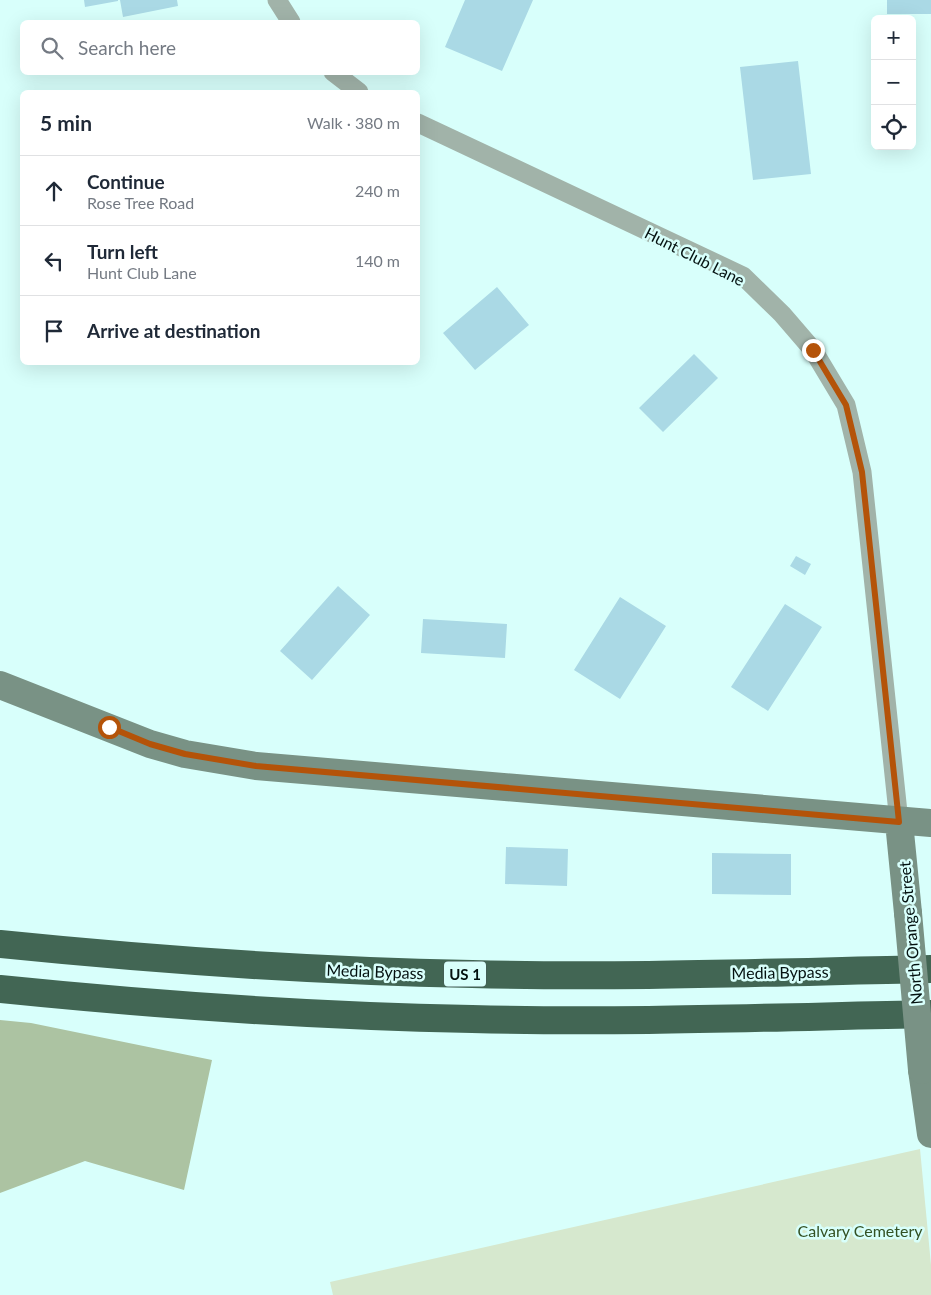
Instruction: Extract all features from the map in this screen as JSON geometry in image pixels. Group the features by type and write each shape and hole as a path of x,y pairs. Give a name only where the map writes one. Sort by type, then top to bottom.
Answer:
{"highway":[{"name":"Media Bypass","path":"0,944 222,964 464,974 597,975 931,969"},
{"path":"0,989 220,1008 464,1019 597,1020 931,1014"}],"street":[{"path":"277,0 290,20"},
{"path":"337,75 356,90"},
{"name":"Hunt Club Lane","path":"420,124 743,276 782,314 813,350 846,405 862,472 899,822"},
{"path":"0,685 150,744 185,754 256,766 899,822 931,823"},
{"name":"North Orange Street","path":"899,822 922,1070 931,1134"}],"green space":[{"path":"0,1020 31,1023 212,1060 184,1190 85,1161 0,1193"},
{"name":"Calvary Cemetery","path":"920,1149 931,1265 931,1295 333,1295 330,1282"}],"building":[{"path":"84,0 118,0 118,1 85,7"},
{"path":"120,0 177,0 178,6 123,17"},
{"path":"465,0 533,0 502,71 445,47"},
{"path":"887,0 931,0 931,14 887,14"},
{"path":"798,61 811,174 753,180 740,67"},
{"path":"497,287 529,325 475,370 443,333"},
{"path":"694,354 718,378 663,432 639,408"},
{"path":"796,556 811,564 805,575 790,566"},
{"path":"338,586 370,615 312,680 280,651"},
{"path":"620,597 666,626 620,699 574,670"},
{"path":"785,604 822,627 768,711 731,687"},
{"path":"423,619 507,624 505,658 421,653"},
{"path":"506,847 568,849 567,886 505,884"},
{"path":"712,853 791,854 791,895 712,894"}],"route":[{"path":"109,727 150,744 185,754 256,766 899,822 862,472 846,405 813,350"}]}
